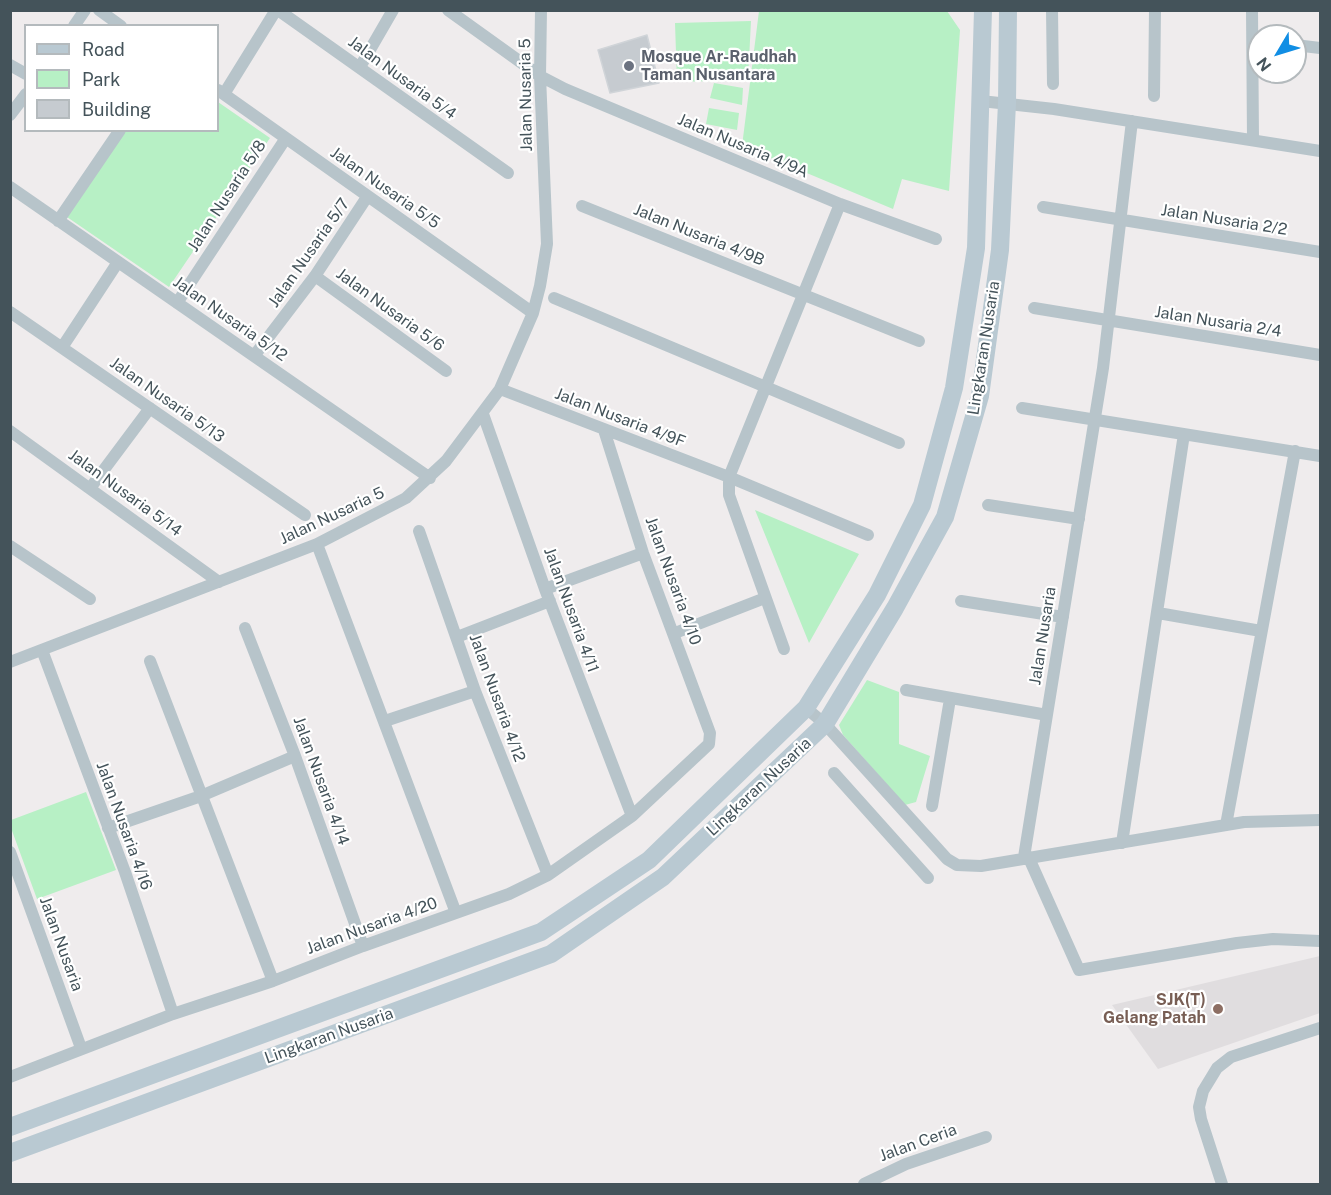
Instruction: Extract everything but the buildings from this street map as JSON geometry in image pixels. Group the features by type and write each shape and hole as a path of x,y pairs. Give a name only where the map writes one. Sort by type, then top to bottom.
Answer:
{"main road":[{"name":"Lingkaran Nusaria","path":"10,1127 541,932 650,860 806,708 877,595 922,506 954,388 976,248 983,10"},
{"name":"Lingkaran Nusaria","path":"10,1153 550,954 663,878 825,724 895,608 945,517 980,396 1000,250 1007,103 1008,10"}],"street":[{"path":"75,24 85,10"},
{"path":"99,10 119,24"},
{"path":"221,92 277,10"},
{"name":"Jalan Nusaria 5/4","path":"277,10 507,173"},
{"path":"360,67 393,10"},
{"name":"Jalan Nusaria 4/9A","path":"448,10 540,76 565,89 840,204 936,239"},
{"name":"Jalan Nusaria 5","path":"10,662 317,544 390,507 430,478 483,414 500,389 533,313 547,244 540,76 541,10"},
{"path":"1052,10 1053,84"},
{"path":"1154,96 1155,10"},
{"path":"10,65 24,73"},
{"path":"1253,140 1255,84"},
{"name":"Jalan Nusaria 5/5","path":"221,92 533,313"},
{"path":"10,115 24,97"},
{"path":"981,101 1132,121 1320,151"},
{"name":"Jalan Nusaria","path":"1026,857 1110,322 1132,121"},
{"path":"58,221 119,132"},
{"name":"Jalan Nusaria 5/8","path":"177,303 286,138"},
{"name":"Jalan Nusaria 5/12","path":"10,188 430,478"},
{"name":"Jalan Nusaria 5/7","path":"254,356 315,276 367,197"},
{"path":"784,649 729,495 729,477 840,204"},
{"name":"Jalan Nusaria 4/9B","path":"582,206 919,341"},
{"name":"Jalan Nusaria 2/2","path":"1044,207 1320,252"},
{"path":"63,346 118,262"},
{"name":"Jalan Nusaria 5/6","path":"315,276 446,371"},
{"path":"554,298 899,443"},
{"name":"Jalan Nusaria 2/4","path":"1034,308 1320,355"},
{"name":"Jalan Nusaria 5/13","path":"10,312 63,346 305,515"},
{"name":"Jalan Nusaria 4/9F","path":"500,389 729,477 868,535"},
{"path":"91,488 150,408"},
{"path":"1022,408 1320,456"},
{"name":"Jalan Nusaria 4/11","path":"483,414 545,589 632,816"},
{"name":"Jalan Nusaria 4/10","path":"604,430 643,553 675,633 710,733 709,744"},
{"name":"Jalan Nusaria 5/14","path":"11,432 219,582"},
{"path":"1122,843 1184,434"},
{"path":"1226,825 1294,451"},
{"path":"988,505 1079,519"},
{"name":"Jalan Nusaria 4/12","path":"419,531 475,691 548,875"},
{"path":"317,544 456,913"},
{"path":"10,546 90,599"},
{"path":"545,589 643,553"},
{"path":"675,633 765,598"},
{"path":"457,637 550,601"},
{"path":"961,601 1063,617"},
{"path":"1158,613 1261,632"},
{"name":"Jalan Nusaria 4/14","path":"245,628 295,756 363,946"},
{"name":"Jalan Nusaria 4/16","path":"42,650 108,828 173,1014"},
{"path":"150,661 273,981"},
{"path":"906,690 1047,716"},
{"path":"385,721 475,691"},
{"path":"932,806 950,699"},
{"path":"806,708 825,724 947,859 957,865 981,866 1266,820 1320,820"},
{"name":"Jalan Nusaria 4/20","path":"10,1077 173,1014 273,981 509,894 548,875 632,816 709,744"},
{"path":"108,828 201,796 295,756"},
{"path":"834,773 928,878"},
{"name":"Jalan Nusaria","path":"10,852 81,1048"},
{"path":"1026,857 1079,970 1237,943 1273,939 1320,941"},
{"path":"1222,1185 1199,1107 1208,1083 1217,1068 1231,1057 1320,1028"},
{"name":"Jalan Ceria","path":"864,1185 873,1178 906,1164 986,1137"}],"shaded area":[{"name":"SJK(T) Gelang Patah","path":"1320,956 1320,1013 1158,1069 1112,1005"}],"green space":[{"path":"759,11 947,11 960,30 949,191 902,179 893,209 742,146"},
{"path":"751,21 748,80 677,82 675,23"},
{"path":"714,83 743,88 742,105 710,98"},
{"path":"219,103 270,138 169,287 67,217 124,132 219,132"},
{"path":"709,108 739,113 737,130 706,124"},
{"path":"755,510 859,554 809,643"},
{"path":"867,680 899,692 899,744 930,756 916,802 905,805 843,735 839,725"},
{"path":"86,792 116,870 37,899 11,828 11,820"}],"place":[{"name":"Mosque Ar-Raudhah Taman Nusantara","path":"629,66"},
{"name":"SJK(T) Gelang Patah","path":"1218,1009"}]}
